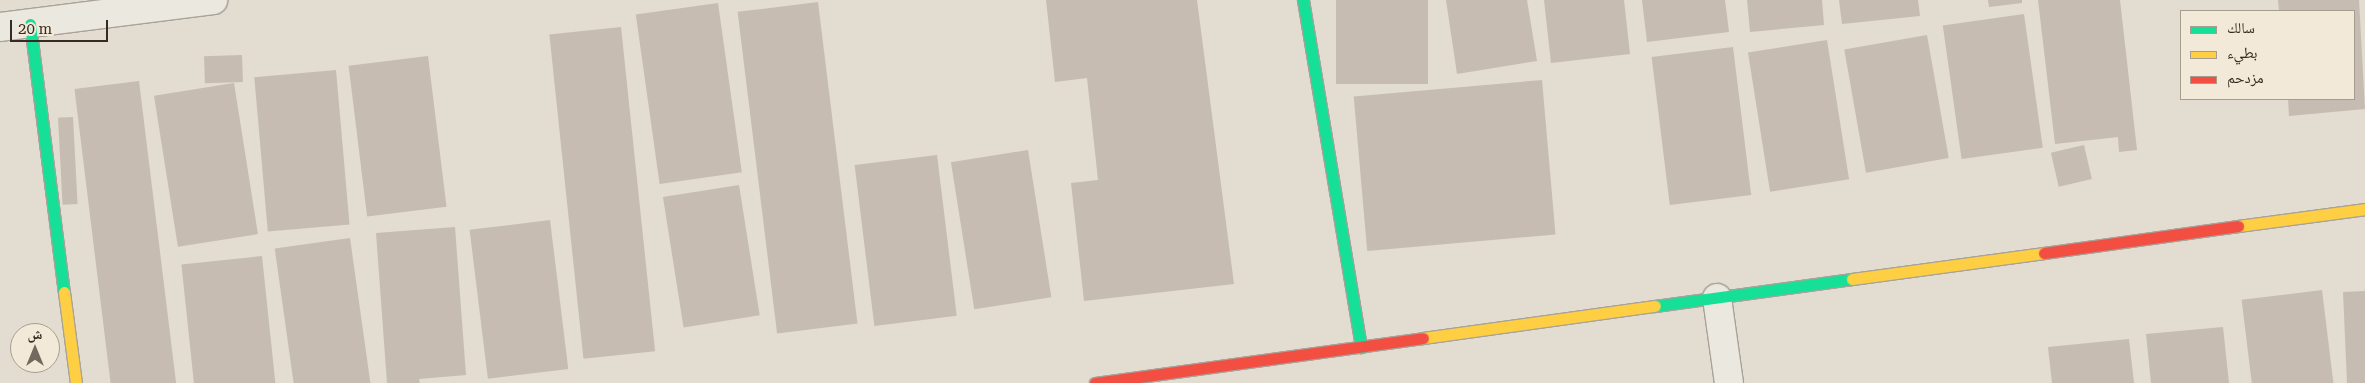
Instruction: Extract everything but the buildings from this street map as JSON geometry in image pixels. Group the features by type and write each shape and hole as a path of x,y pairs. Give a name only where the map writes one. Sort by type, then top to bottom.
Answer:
{"street":[{"path":"0,27 213,0"},
{"path":"1303,0 1360,347"},
{"path":"30,24 76,383"},
{"path":"1095,383 2365,209"},
{"path":"1717,298 1729,383"}],"traffic: fast":[{"path":"1303,0 1361,347"},
{"path":"30,24 64,292"},
{"path":"1655,306 1852,279"}],"traffic: slow":[{"path":"2238,226 2365,209"},
{"path":"1852,279 2044,253"},
{"path":"64,292 76,383"},
{"path":"1423,338 1655,306"}],"traffic: jam":[{"path":"2044,253 2238,226"},
{"path":"1095,383 1423,338"}]}
